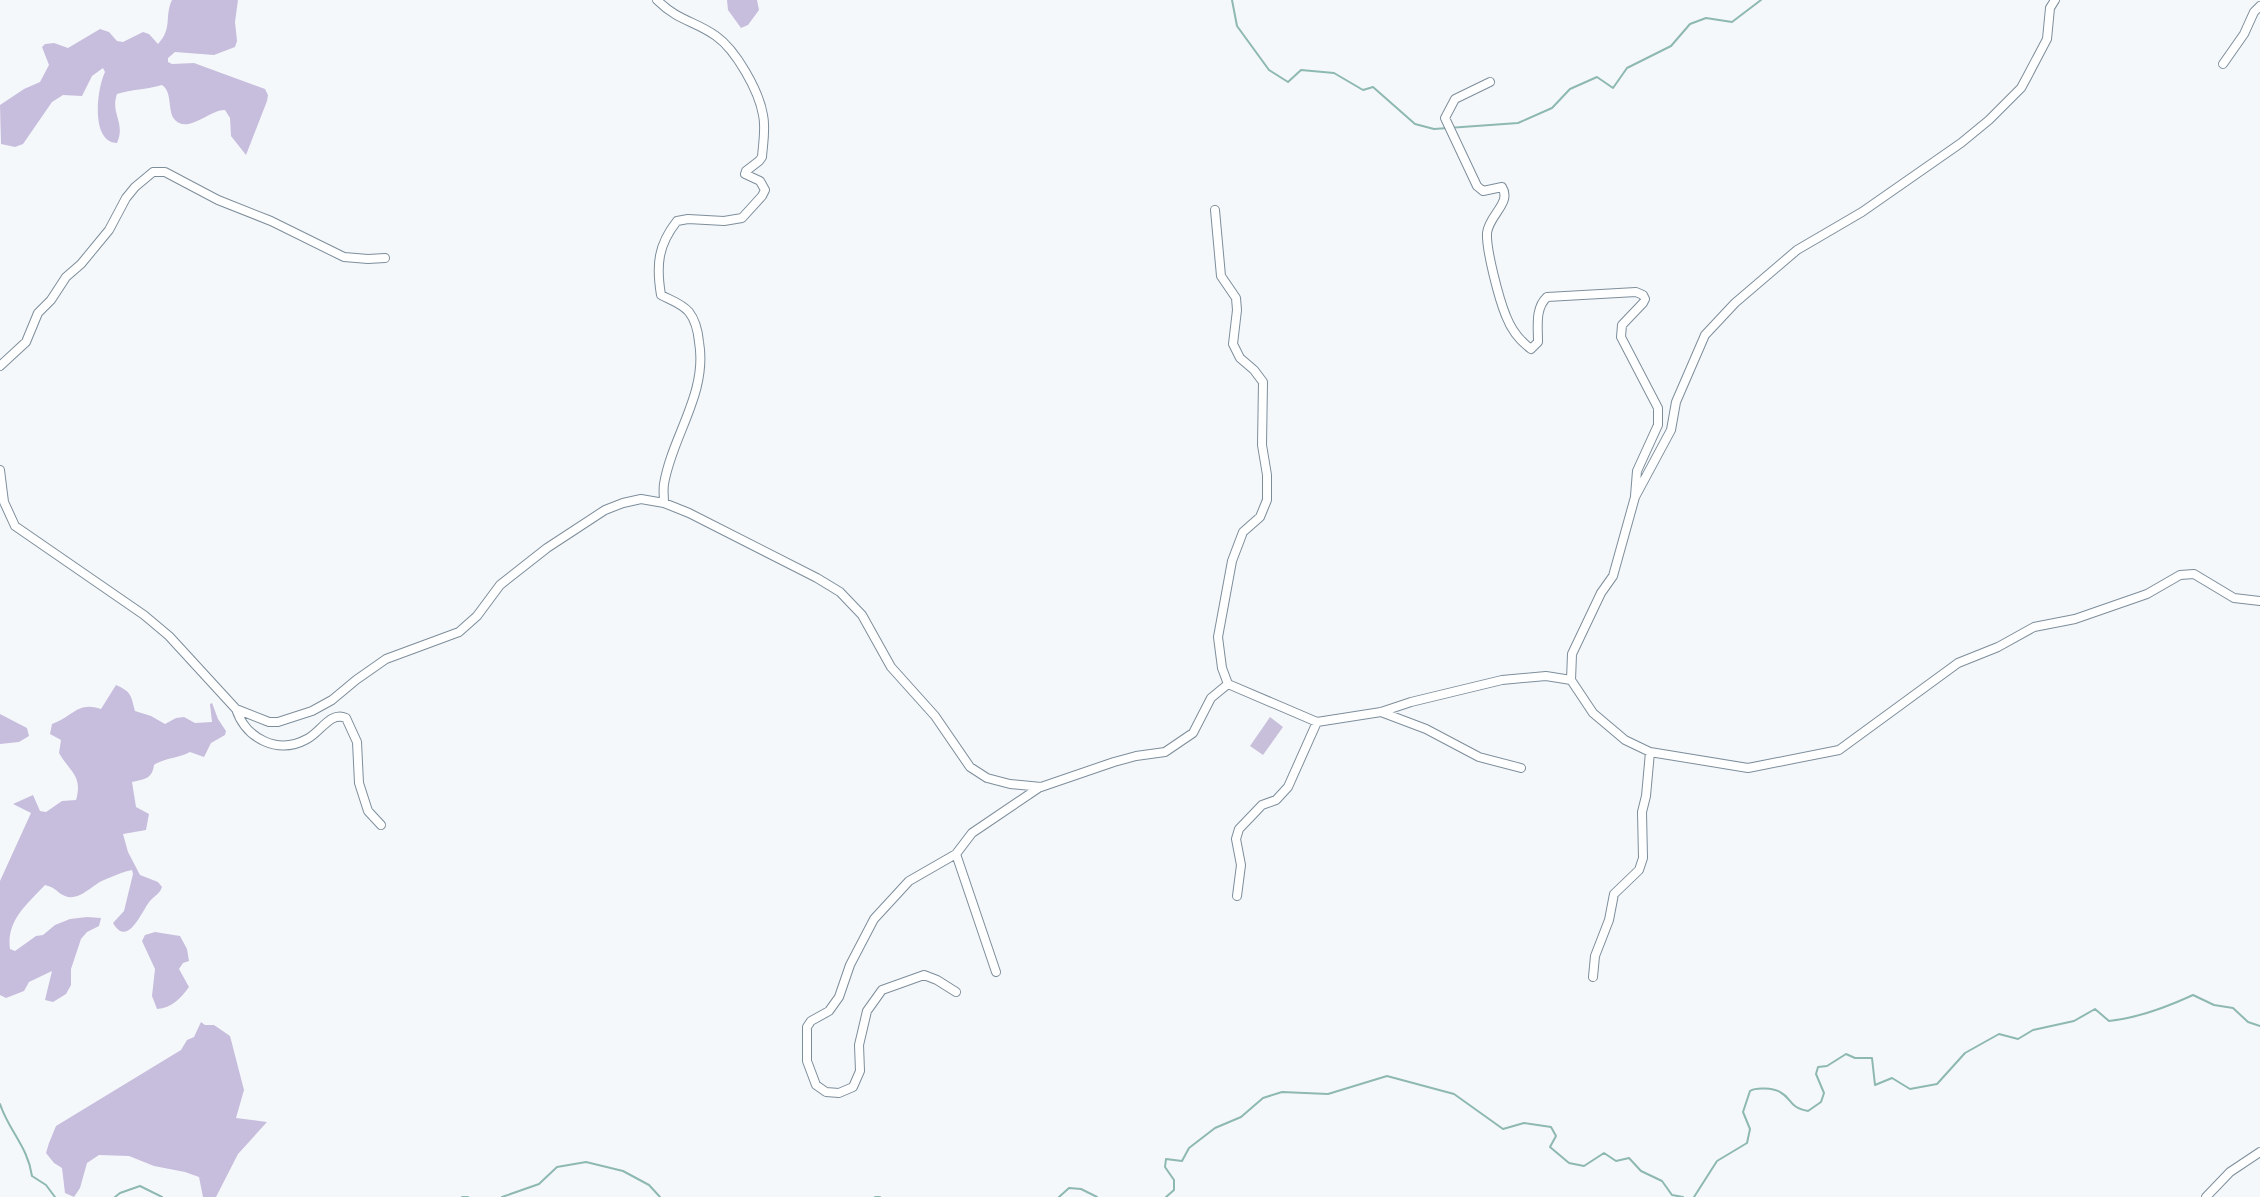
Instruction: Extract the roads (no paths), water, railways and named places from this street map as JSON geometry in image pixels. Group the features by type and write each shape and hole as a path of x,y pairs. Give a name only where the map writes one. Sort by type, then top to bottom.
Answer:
{"street":[{"path":"657,0 668,11 716,36 726,44 759,96 764,117 762,157 748,169 746,174 760,181 765,190 762,196 742,218 724,221 677,220 658,255 661,295 680,304 689,312 697,325 702,354 693,402 663,486 664,503"},
{"path":"1635,497 1671,430 1676,402 1705,335 1735,303 1797,250 1862,212 1961,143 1989,120 2021,88 2047,39 2050,8 2055,0"},
{"path":"2223,64 2244,34 2254,12 2260,6"},
{"path":"1490,82 1455,99 1445,118 1450,124 1477,186 1483,190 1503,187 1506,194 1506,199 1493,216 1487,232 1506,317 1521,341 1531,349 1536,346 1538,311 1540,303 1547,297 1636,292 1643,295 1645,299 1622,325 1621,337 1658,408 1658,425 1637,471 1635,497 1613,576 1590,613 1572,654 1571,680 1593,712 1625,740 1650,752 1748,768 1839,750 1958,663 1998,647 2034,627 2075,619 2147,594 2180,575 2194,574 2234,598 2260,601"},
{"path":"0,366 26,342 38,313 108,230 126,198 153,172 165,172 218,200 271,221 344,256 368,259 385,258"},
{"path":"1215,210 1221,276 1236,298 1233,344 1240,358 1254,370 1263,382 1262,445 1267,475 1267,500 1260,517 1243,532 1232,561 1218,637 1222,668 1228,684 1317,722 1382,712 1411,702 1502,680 1546,676 1571,680"},
{"path":"0,470 4,502 15,526 144,615 170,636 236,709 240,721 249,732 264,742 272,744 300,742 312,736 334,717 339,715 346,718 357,742 358,783 368,811 381,825"},
{"path":"236,709 270,722 285,720 312,711 333,700 386,659 459,632 477,616 500,585 547,548 605,510 641,499 664,503 689,513 840,592 862,615 891,667 934,716 970,767 987,778 1041,787"},
{"path":"956,992 924,975 882,990 867,1011 859,1045 860,1071 853,1087 839,1093 826,1092 816,1085 807,1061 807,1027 811,1021 830,1011 839,997 850,965 874,919 909,881 956,854 972,833 1041,787 1114,762 1165,752 1193,733 1211,698 1228,684"},
{"path":"1382,712 1426,729 1479,757 1521,768"},
{"path":"1236,896 1241,866 1236,839 1239,829 1262,805 1276,800 1288,787 1317,722"},
{"path":"1593,976 1594,956 1609,920 1614,894 1639,870 1643,858 1642,812 1646,796 1650,752"},
{"path":"956,854 996,972"},
{"path":"2206,1197 2230,1172 2260,1152"}],"waterway":[{"path":"1232,0 1237,26 1269,70 1288,82 1301,70 1334,73 1363,90 1373,87 1415,124 1434,129 1518,123 1552,108 1570,89 1597,77 1613,88 1627,68 1671,46 1690,24 1706,18 1732,22 1761,0"},
{"path":"1694,1197 1717,1161 1747,1143 1750,1129 1743,1112 1750,1091 1760,1089 1777,1091 1797,1107 1808,1111 1821,1102 1824,1093 1816,1074 1818,1067 1827,1066 1846,1054 1855,1058 1872,1058 1875,1085 1892,1078 1910,1089 1937,1084 1965,1053 1999,1034 2018,1039 2033,1030 2074,1021 2095,1009 2109,1021 2120,1020 2173,1004 2193,995 2214,1005 2233,1008 2248,1022 2260,1026"},
{"path":"1166,1197 1174,1190 1174,1180 1165,1167 1166,1159 1182,1161 1189,1148 1215,1128 1241,1117 1263,1098 1282,1092 1328,1094 1387,1076 1454,1094 1503,1129 1524,1123 1551,1127 1556,1136 1550,1147 1569,1163 1584,1166 1604,1153 1616,1161 1629,1158 1641,1171 1662,1181 1672,1195 1683,1197"},
{"path":"0,1104 27,1156 32,1176 46,1185 55,1197"},
{"path":"502,1197 539,1184 557,1167 586,1162 623,1171 649,1185 660,1197"},
{"path":"115,1197 140,1186 162,1197"},
{"path":"1059,1197 1069,1188 1081,1189 1097,1197"},
{"path":"462,1197 468,1197"},
{"path":"875,1197 880,1197"}]}
